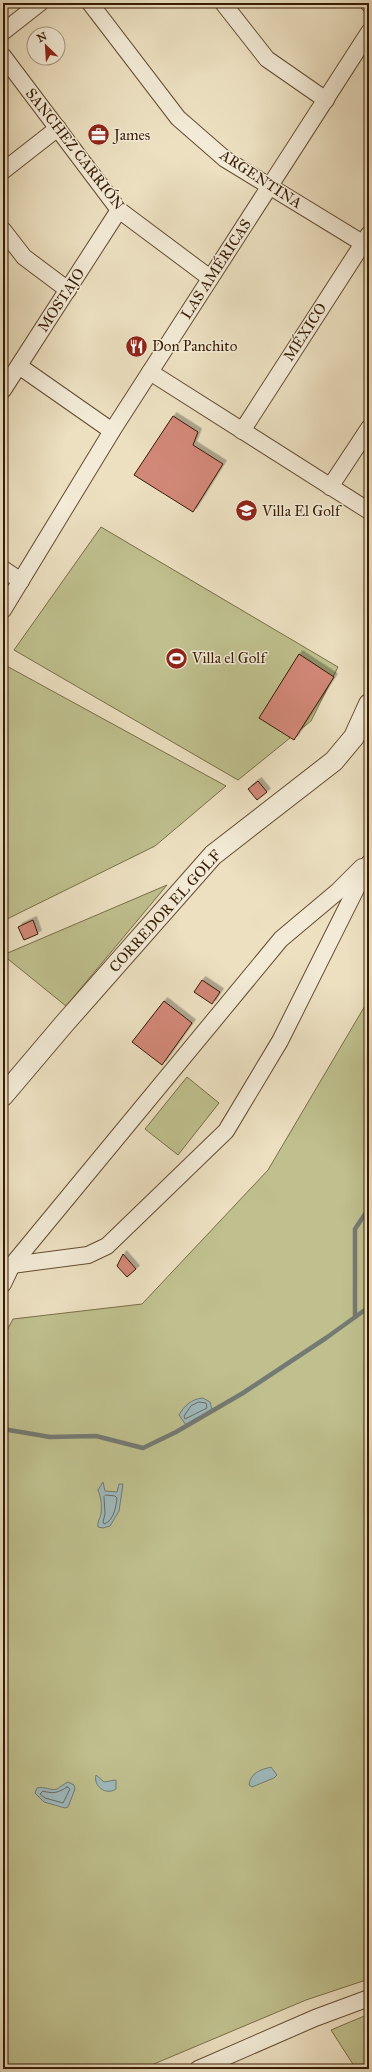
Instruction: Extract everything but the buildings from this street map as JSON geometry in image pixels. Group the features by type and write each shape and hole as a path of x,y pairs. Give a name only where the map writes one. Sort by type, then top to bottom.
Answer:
{"street":[{"path":"3,32 40,3"},
{"name":"ARGENTINA","path":"90,3 178,118 225,159 367,242"},
{"path":"223,3 267,59 326,100"},
{"name":"LAS AMÉRICAS","path":"3,610 112,431 369,32"},
{"name":"SANCHEZ CARRIÓN","path":"3,56 119,210 210,278"},
{"path":"3,171 58,128"},
{"name":"MOSTAJO","path":"9,377 68,290 119,210"},
{"path":"3,230 24,256 68,290"},
{"name":"MÉXICO","path":"242,431 367,242"},
{"path":"150,372 369,511"},
{"path":"9,377 112,431"},
{"path":"330,487 369,428"},
{"path":"3,569 21,581"},
{"name":"CORREDOR EL GOLF","path":"3,1096 64,1024 213,856 334,761 354,737 369,704"},
{"path":"3,1284 12,1265 281,939 337,892 369,859"},
{"path":"12,1265 88,1255 107,1246 226,1131 280,1041 369,863"},
{"path":"198,2069 316,2018 369,1998"}],"green space":[{"name":"Villa el Golf","path":"101,527 338,667 311,721 238,780 14,650"},
{"path":"3,664 226,786 155,846 3,921"},
{"path":"167,885 66,1006 3,955"},
{"path":"369,999 369,1979 306,2000 142,2069 3,2069 3,1338 13,1319 142,1304 268,1170"},
{"path":"187,1077 219,1103 178,1155 145,1129"},
{"path":"369,2014 369,2069 356,2069 331,2030"}],"water":[{"path":"203,1398 210,1402 212,1410 186,1425 179,1415 191,1401"},
{"path":"103,1482 105,1491 117,1492 119,1484 123,1484 119,1511 110,1526 103,1528 98,1527 101,1514 101,1499 98,1490"},
{"path":"271,1767 277,1775 274,1778 252,1787 249,1785 254,1774"},
{"path":"96,1775 104,1782 116,1780 116,1789 112,1791 104,1791 101,1789 96,1783"},
{"path":"68,1782 74,1785 75,1789 68,1807 65,1808 44,1802 35,1793 37,1788 57,1789"}],"waterway":[{"path":"355,1317 355,1229 369,1208"},
{"path":"3,1429 50,1437 96,1436 143,1448 176,1432 243,1393 326,1338 369,1307"}],"place":[{"name":"James","path":"99,135"},
{"name":"Don Panchito","path":"136,346"},
{"name":"Villa El Golf","path":"246,511"},
{"name":"Villa el Golf","path":"176,658"}]}
